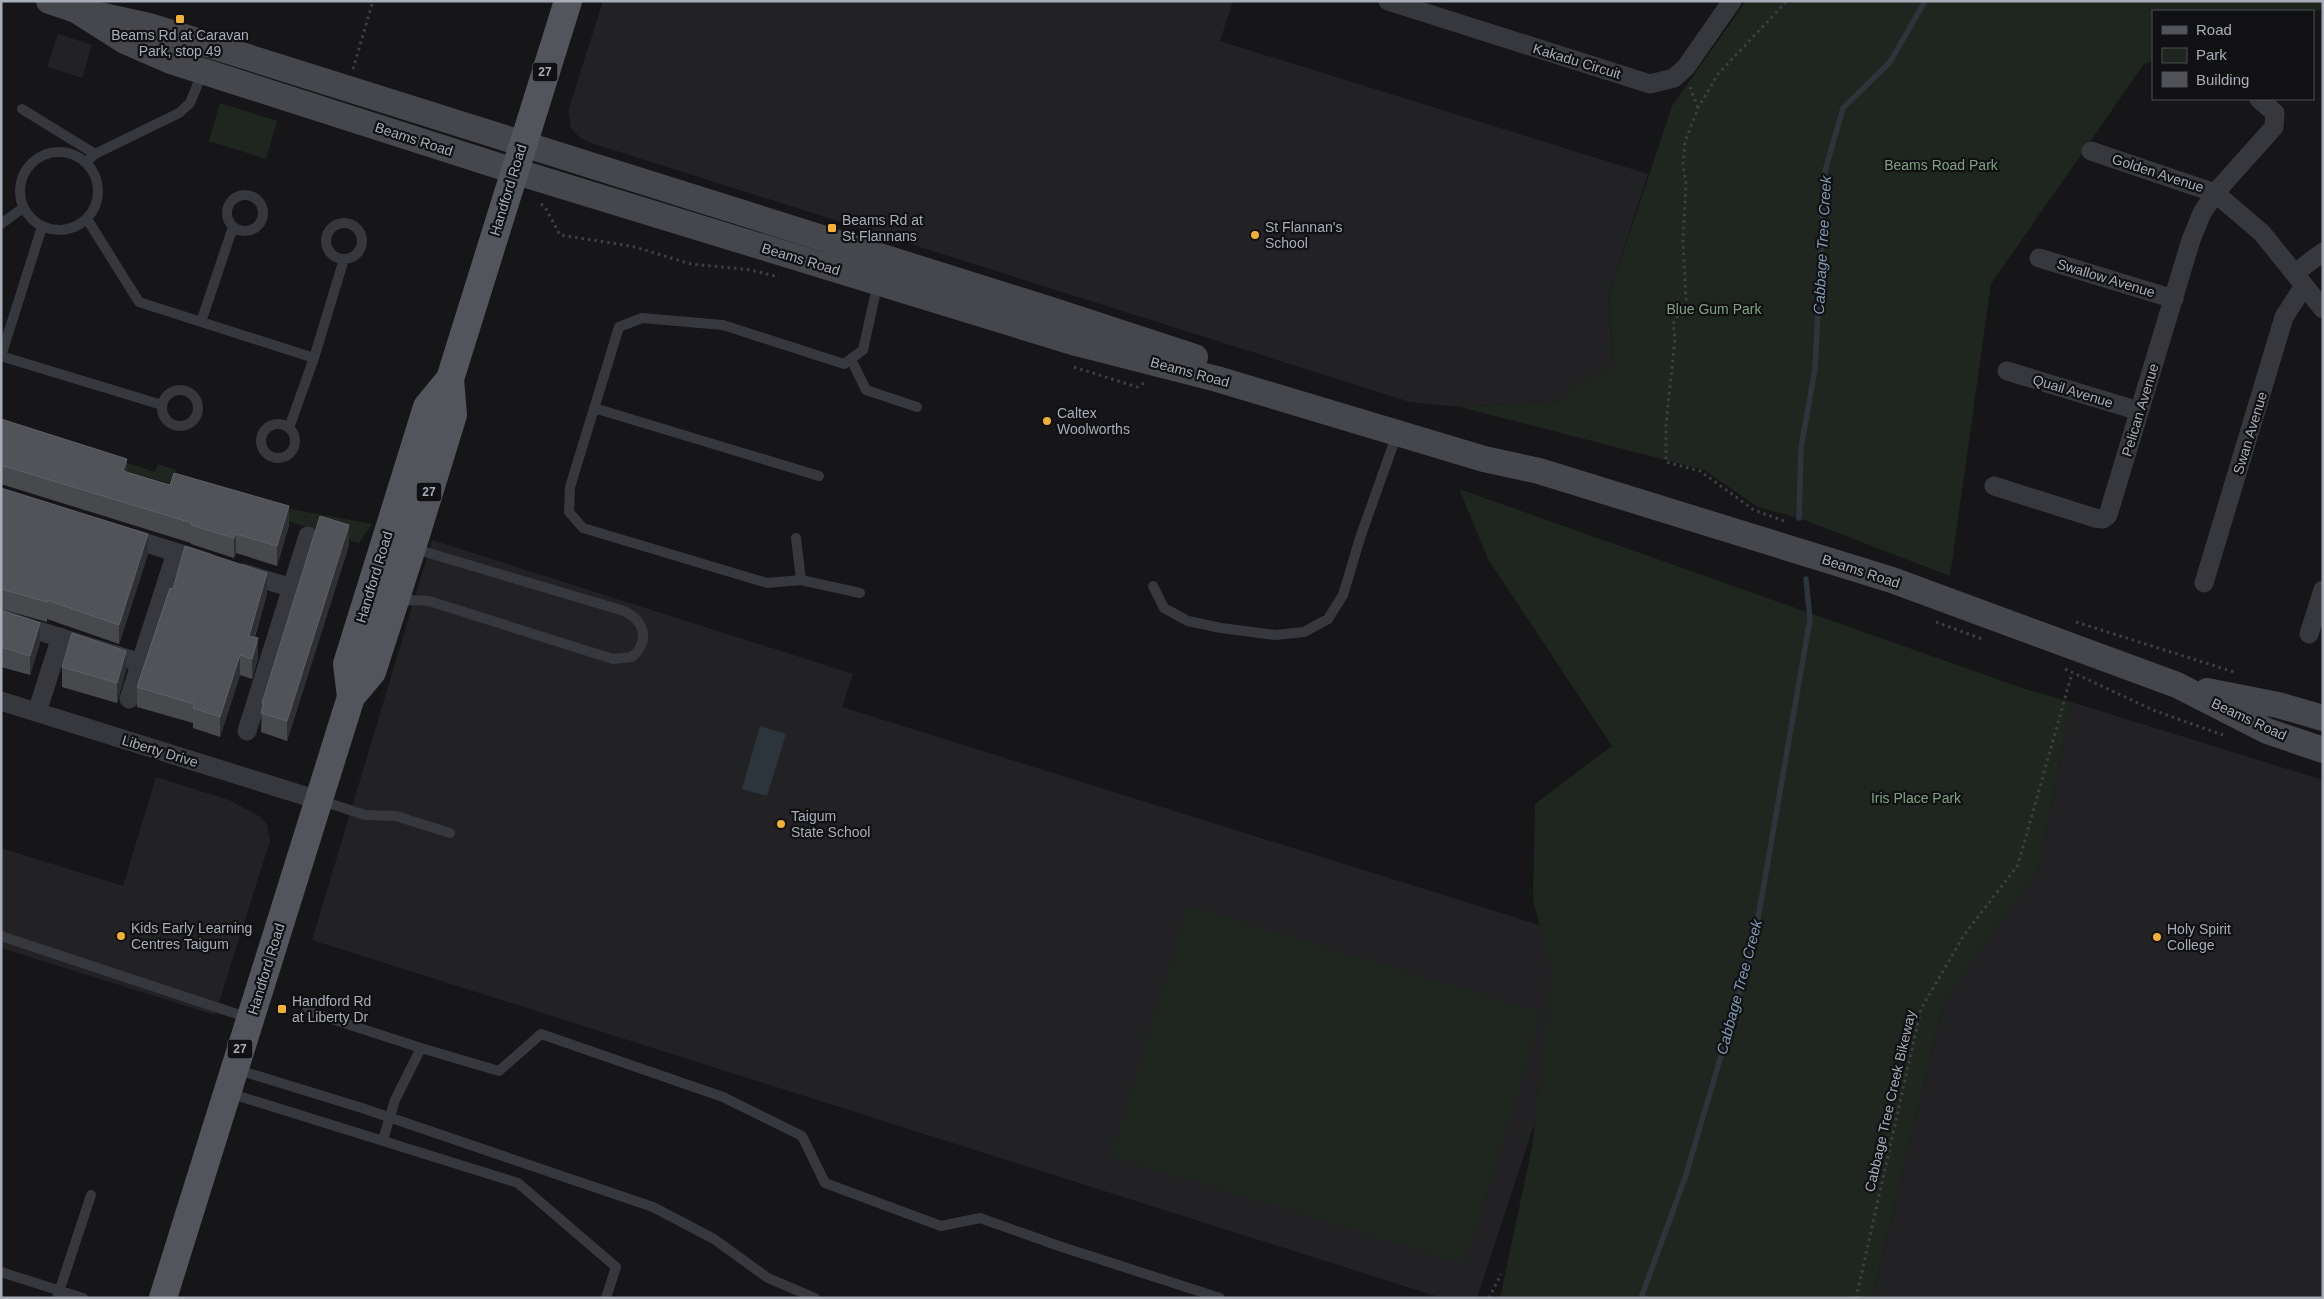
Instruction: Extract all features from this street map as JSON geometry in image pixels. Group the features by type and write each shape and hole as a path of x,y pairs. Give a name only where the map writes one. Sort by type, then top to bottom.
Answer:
{"main road":[{"name":"Beams Road","path":"49,1 76,10 130,20 207,59 514,171 880,270 1060,312 1254,377 1489,448 1539,471"},
{"name":"Handford Road","path":"351,696 347,664 453,415 450,379 568,1"},
{"name":"Beams Road","path":"207,59 522,144 880,270 1076,343 1217,379 1484,459 1539,471 1892,580 2177,685 2267,731 2323,750"},
{"name":"Handford Road","path":"163,1298 351,696 372,672 394,604 398,547"},
{"name":"Beams Road","path":"2177,685 2278,705 2323,718"}],"street":[{"name":"Kakadu Circuit","path":"1388,1 1650,84 1674,78 1686,67 1732,1"},
{"name":"Pelican Avenue","path":"1994,486 2095,518 2103,519 2108,515 2202,212 2215,193 2274,127 2274,113 2260,100"},
{"name":"Golden Avenue","path":"2091,151 2215,193 2262,233 2323,309"},
{"path":"2299,280 2323,252"},
{"name":"Swallow Avenue","path":"2039,258 2174,299"},
{"name":"Swan Avenue","path":"2204,583 2284,317 2299,280"},
{"name":"Quail Avenue","path":"2007,371 2139,411"},
{"path":"111,532 292,588"},
{"path":"247,731 308,536"},
{"path":"129,699 176,553"},
{"path":"2309,634 2323,590"},
{"path":"1,619 142,663"},
{"path":"37,712 61,637"},
{"name":"Liberty Drive","path":"1,701 318,800"}],"lane":[{"path":"86,162 94,154 179,114 190,103 207,59"},
{"path":"22,109 94,154"},
{"path":"59,152 71,154 86,162 94,173 98,184 98,198 94,210 87,219 70,229 57,231 42,227 30,219 23,208 20,187 24,174 34,161 46,154 59,152"},
{"path":"1,224 23,208"},
{"path":"87,219 138,302 314,358"},
{"path":"42,227 1,356 162,405"},
{"path":"201,322 233,227"},
{"path":"289,428 314,358 344,259"},
{"path":"860,593 801,580 767,583 583,528 569,512 570,487 618,327 642,318 723,325 844,364 863,350 880,270"},
{"path":"851,359 866,390 917,407"},
{"path":"594,408 819,476"},
{"path":"1152,586 1164,608 1188,621 1221,628 1275,635 1304,632 1328,619 1343,595 1361,535 1397,434"},
{"path":"796,538 801,580"},
{"path":"394,604 412,600 429,602 613,659 632,657 640,645 642,627 638,620 624,611 398,547"},
{"path":"318,800 365,815 396,816 450,832"},
{"path":"1,936 250,1018"},
{"path":"307,1011 499,1071 541,1034 723,1097 802,1136 825,1183 940,1226 980,1218 1059,1246 1220,1298"},
{"path":"383,1140 395,1100 421,1048"},
{"path":"231,1080 389,1117 653,1207 714,1239 768,1278 815,1298"},
{"path":"231,1080 383,1140 518,1183 616,1266 606,1298"},
{"path":"58,1294 91,1195"},
{"path":"1,1272 58,1294 82,1298"}],"path":[{"path":"351,74 373,1"},
{"path":"1787,1 1718,74 1698,108 1685,142 1683,164 1686,183 1683,241 1686,300 1673,324 1675,338 1666,425 1666,462 1700,471 1754,510 1791,524"},
{"path":"2074,622 2240,674"},
{"name":"Cabbage Tree Creek Bikeway","path":"1856,1298 1921,1009 1964,935 2018,865 2072,673 2153,710 2224,736"},
{"path":"1488,1298 1501,1274"}],"shaded area":[{"name":"St Flannan's School","path":"603,1 1233,1 1220,41 1648,174 1609,295 1616,398 1460,407 1410,402 588,142 578,136 571,128 568,111"},
{"path":"58,34 92,45 82,78 47,67"},
{"name":"Taigum State School","path":"432,540 853,674 842,707 1594,942 1477,1298 1442,1298 312,940"},
{"name":"Holy Spirit College","path":"2071,702 2323,780 2323,1298 1872,1298 1943,1005 2039,868"},
{"path":"760,726 786,734 767,796 742,789"},
{"name":"Kids Early Learning Centres Taigum","path":"156,777 229,800 261,817 267,825 270,841 215,1015 1,948 1,848 123,886"}],"green space":[{"path":"1746,1 2323,1 2323,9 2314,12 2314,10 2152,10 2152,61 2144,64 1991,284 1950,576 1799,518 1758,507 1704,470 1460,407 1564,401 1568,390 1614,365 1609,295 1672,106"},
{"path":"220,103 277,121 266,159 209,141"},
{"path":"1,421 155,472 158,464 176,470 169,483 84,460"},
{"name":"Iris Place Park","path":"1459,489 2028,690 2071,702 2039,868 1943,1005 1872,1298 1500,1298 1532,1147 1552,971 1533,900 1535,804 1612,746 1488,559"},
{"path":"188,490 372,524 359,543"},
{"path":"1188,906 1542,1013 1465,1264 1112,1156"}],"building":[{"path":"1,419 127,459 123,471 170,485 174,473 289,506 277,546 236,534 234,538 191,525 192,523 1,466"},
{"path":"1,488 148,534 119,625 47,600 47,602 1,589"},
{"path":"320,516 349,525 287,721 261,713 264,703 262,703"},
{"path":"185,546 267,573 249,636 258,638 252,659 240,655 220,717 193,708 194,704 137,687 170,588 173,589"},
{"path":"1,610 40,623 30,656 1,647"},
{"path":"72,633 126,651 117,683 62,667"}],"waterway":[{"name":"Cabbage Tree Creek","path":"1799,518 1801,448 1815,369 1825,171 1843,108 1890,62 1925,1"},
{"name":"Cabbage Tree Creek","path":"1641,1298 1685,1178 1753,947 1810,619 1806,579"}],"place":[{"name":"Beams Rd at Caravan Park, stop 49","path":"180,19"},
{"name":"Beams Rd at St Flannans","path":"832,228"},
{"name":"St Flannan's School","path":"1255,235"},
{"name":"Caltex Woolworths","path":"1047,421"},
{"name":"Taigum State School","path":"781,824"},
{"name":"Kids Early Learning Centres Taigum","path":"121,936"},
{"name":"Holy Spirit College","path":"2157,937"},
{"name":"Handford Rd at Liberty Dr","path":"282,1009"}],"park label":[{"name":"Beams Road Park","path":"1941,165"},
{"name":"Blue Gum Park","path":"1714,309"}]}
